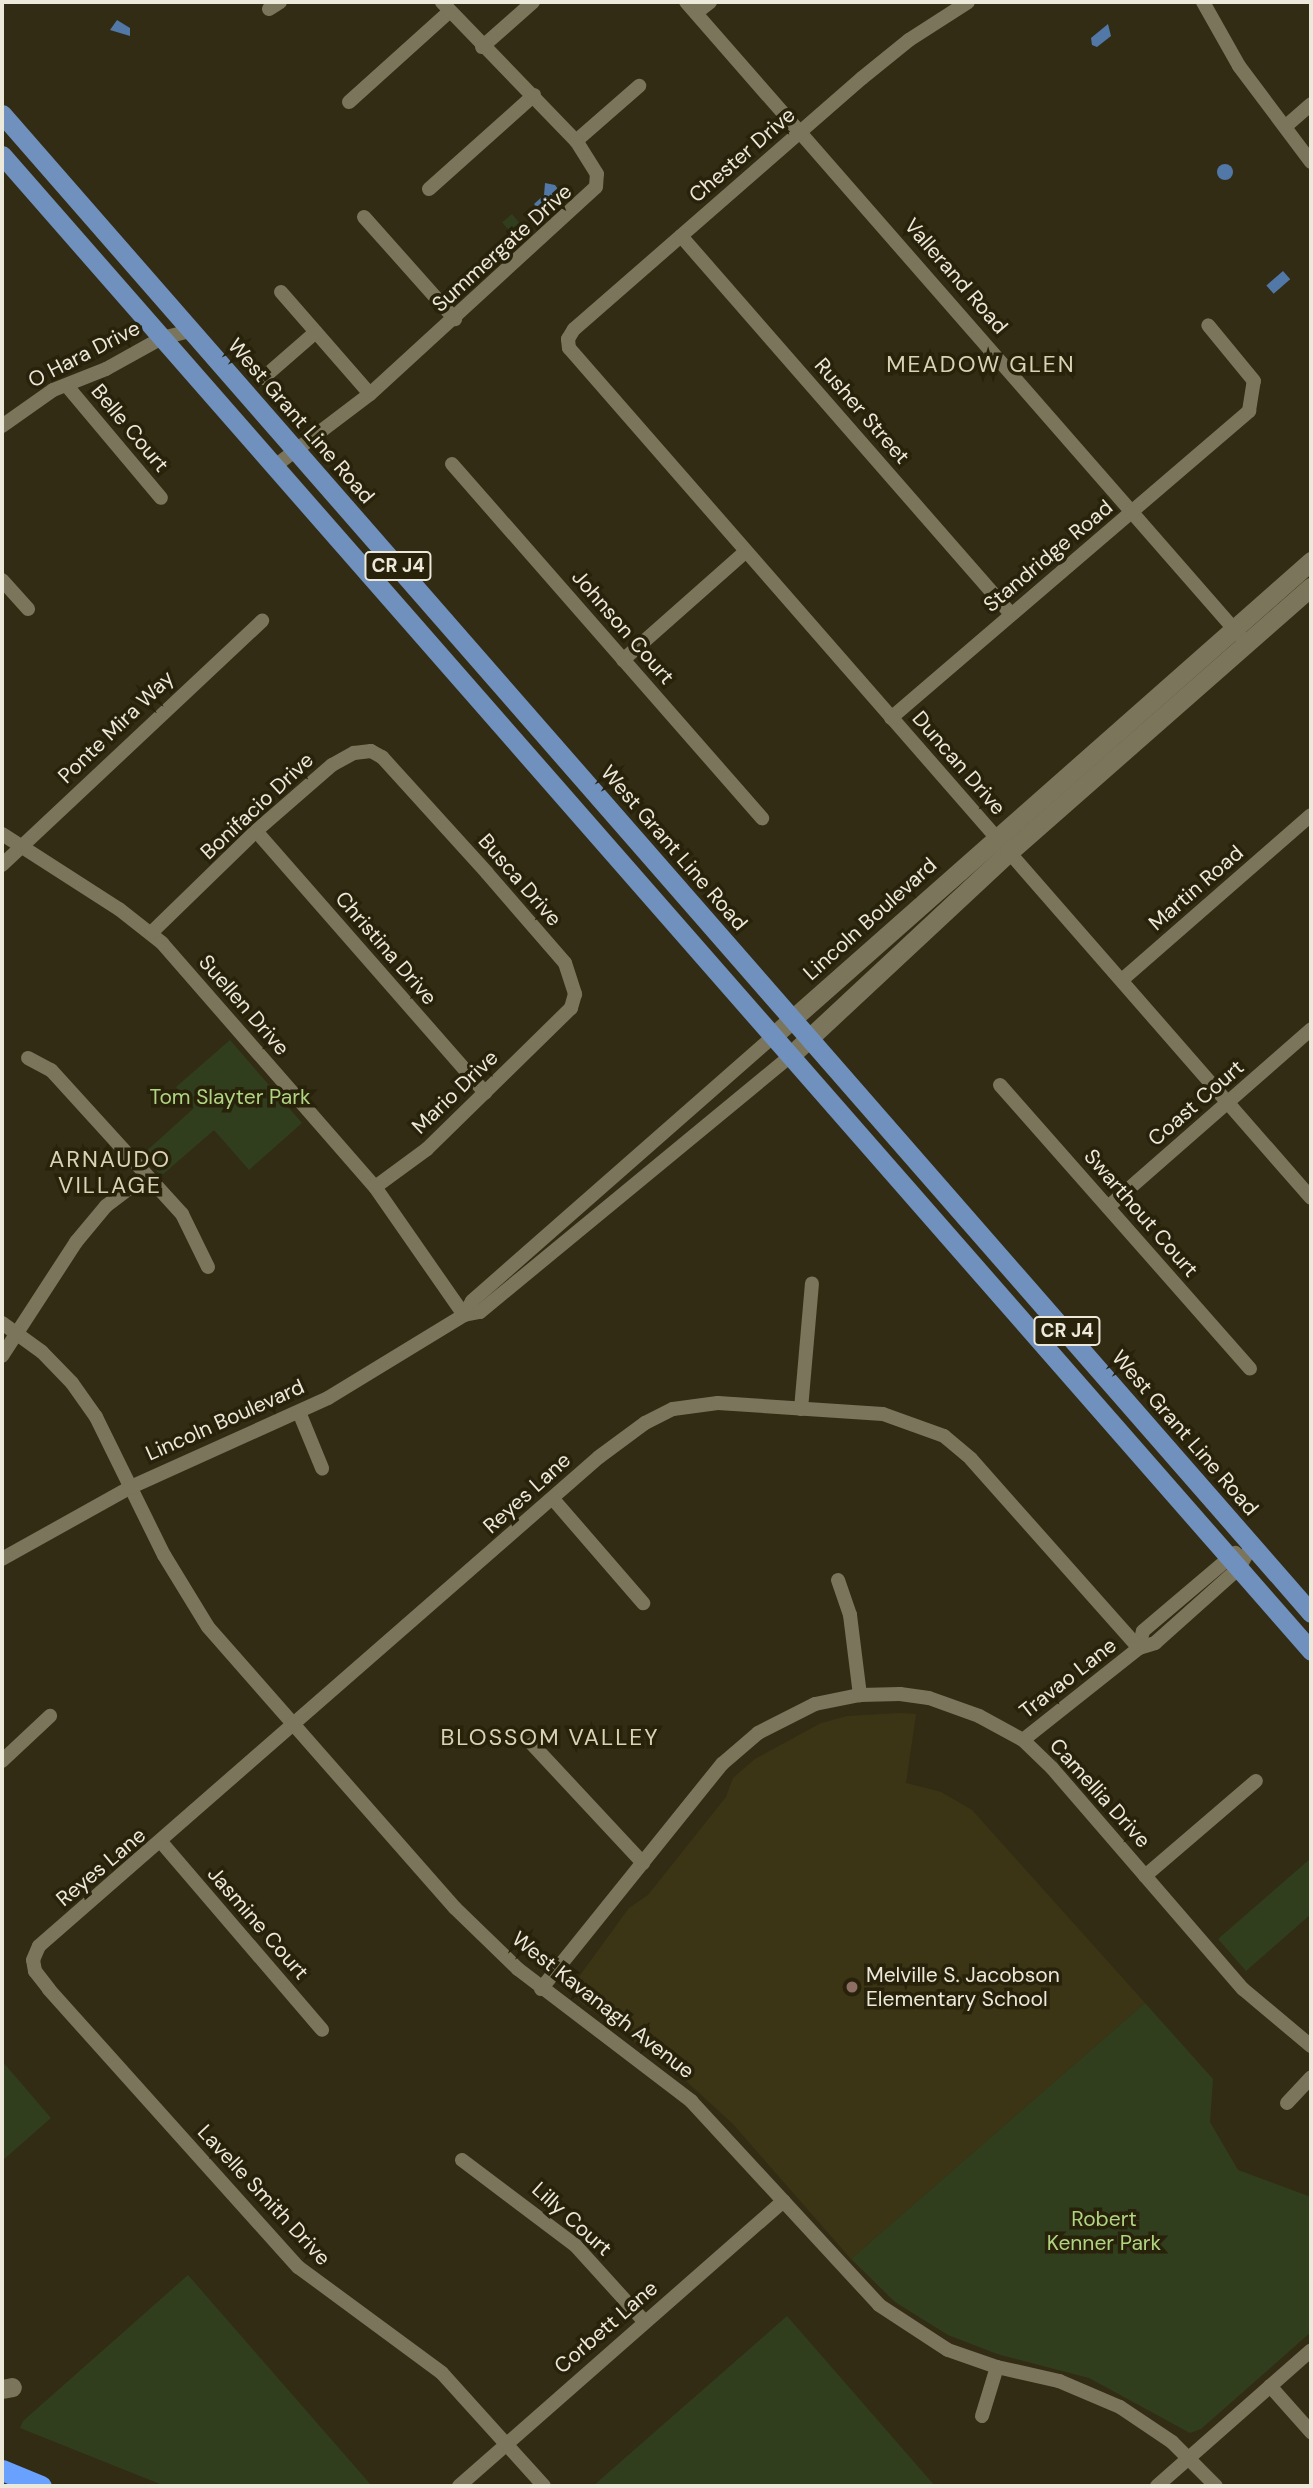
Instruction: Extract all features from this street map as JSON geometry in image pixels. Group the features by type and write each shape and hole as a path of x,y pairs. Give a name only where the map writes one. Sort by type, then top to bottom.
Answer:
{"highway":[{"path":"2,2470 41,2486"}],"main road":[{"name":"West Grant Line Road","path":"2,114 1311,1613"},
{"path":"9,162 56,191 67,190"},
{"name":"CR J4","path":"9,162 1311,1651"}],"street":[{"path":"482,47 533,2"},
{"name":"Vallerand Road","path":"686,2 802,131 1241,636"},
{"path":"696,13 710,2"},
{"name":"Chester Drive","path":"574,356 568,339 574,329 909,40 968,2"},
{"path":"1203,2 1239,66 1311,162"},
{"path":"349,102 446,7"},
{"name":"Summergate Drive","path":"275,466 295,448 370,394 590,195 597,174 576,141 446,7"},
{"path":"576,141 639,86"},
{"path":"429,189 534,95"},
{"path":"1286,126 1311,104"},
{"path":"365,217 455,319"},
{"name":"Rusher Street","path":"681,236 1010,613"},
{"path":"281,292 370,394"},
{"name":"Standridge Road","path":"891,718 1010,613 1133,512 1249,411 1254,380 1208,325"},
{"name":"O Hara Drive","path":"2,426 41,397 162,338 191,331"},
{"path":"263,378 316,332"},
{"name":"Duncan Drive","path":"574,356 1002,845 1123,979 1311,1198"},
{"name":"Belle Court","path":"67,386 161,498"},
{"name":"Johnson Court","path":"452,464 762,818"},
{"path":"623,660 745,552"},
{"name":"Lincoln Boulevard","path":"464,1315 472,1301 772,1037 1002,845 1241,636 1311,561"},
{"path":"2,580 28,609"},
{"name":"Lincoln Boulevard","path":"1241,636 1311,587"},
{"name":"Ponte Mira Way","path":"2,865 179,695 262,621"},
{"name":"Bonifacio Drive","path":"151,933 256,831 332,765 354,753 372,751 399,776"},
{"name":"Busca Drive","path":"399,776 565,963 575,994 559,1021"},
{"name":"Martin Road","path":"1123,979 1311,815"},
{"name":"Christina Drive","path":"256,831 485,1093"},
{"name":"Suellen Drive","path":"2,834 20,849 151,933 375,1188 464,1315"},
{"name":"Lincoln Boulevard","path":"2,1559 131,1487 299,1412 410,1351 464,1315 480,1312 789,1057 1002,845"},
{"name":"Mario Drive","path":"375,1188 427,1149 559,1021"},
{"name":"Coast Court","path":"1108,1208 1311,1029"},
{"path":"28,1058 51,1069 144,1177 182,1214 208,1267"},
{"name":"Swarthout Court","path":"1000,1085 1250,1369"},
{"path":"2,1356 76,1242 106,1206 144,1177"},
{"path":"801,1409 812,1283"},
{"name":"West Kavanagh Avenue","path":"2,1323 72,1383 96,1418 190,1601 294,1727 455,1908 541,1989 691,2101 879,2305 928,2339 997,2367 1090,2393 1146,2422 1189,2457 1216,2486"},
{"name":"Reyes Lane","path":"60,2001 35,1971 33,1960 39,1946 162,1843 553,1499 645,1423 673,1409 718,1404 883,1414 944,1436 971,1459 1139,1648"},
{"path":"299,1412 321,1468"},
{"path":"553,1499 643,1603"},
{"name":"Travao Lane","path":"1023,1740 1139,1648 1143,1631 1252,1545"},
{"path":"838,1580 850,1615 860,1695"},
{"name":"Camellia Drive","path":"541,1989 722,1764 758,1732 816,1704 860,1695 929,1698 979,1716 1023,1740 1243,1989 1311,2046"},
{"path":"2,1761 50,1716"},
{"path":"532,1744 643,1863"},
{"path":"1145,1876 1256,1781"},
{"name":"Jasmine Court","path":"162,1843 322,2030"},
{"name":"Lavelle Smith Drive","path":"60,2001 298,2267 414,2349 508,2442 544,2486"},
{"path":"1287,2103 1311,2077"},
{"name":"Lilly Court","path":"462,2160 575,2245 644,2321"},
{"name":"Corbett Lane","path":"459,2486 783,2201"},
{"path":"1157,2486 1311,2350"},
{"path":"982,2416 997,2367"},
{"path":"1270,2386 1311,2432"}],"shaded area":[{"name":"Melville S. Jacobson Elementary School","path":"916,1714 906,1783 941,1792 972,1810 1145,2003 851,2259 733,2124 674,2070 580,2002 573,1985 629,1908 648,1895 726,1797 733,1778 755,1759 821,1723 848,1716"}],"green space":[{"path":"512,214 529,234 519,242 502,222"},
{"name":"Tom Slayter Park","path":"230,1040 302,1123 249,1170 214,1130 161,1176 142,1155 194,1108 176,1087"},
{"path":"1311,1858 1311,1914 1246,1971 1218,1939"},
{"name":"Robert Kenner Park","path":"1145,2003 1213,2079 1210,2122 1238,2170 1311,2197 1311,2332 1201,2429 1190,2433 1089,2378 997,2354 948,2335 895,2302 851,2259"},
{"path":"2,2061 51,2118 2,2161"},
{"path":"188,2275 372,2486 165,2486 20,2428 23,2421"},
{"path":"787,2316 935,2486 593,2486"}],"water":[{"path":"117,20 130,28 130,36 110,30"},
{"path":"1108,24 1111,36 1097,47 1092,45 1091,38"},
{"path":"1225,164 1231,166 1231,178 1225,180 1219,178 1217,172 1219,166"},
{"path":"545,183 555,185 564,197 543,215 534,204 544,195"},
{"path":"1283,271 1290,279 1274,294 1266,285"}],"place":[{"name":"Melville S. Jacobson Elementary School","path":"852,1987"}],"district":[{"name":"MEADOW GLEN","path":"981,364"},
{"name":"ARNAUDO VILLAGE","path":"110,1172"},
{"name":"BLOSSOM VALLEY","path":"550,1737"}]}
